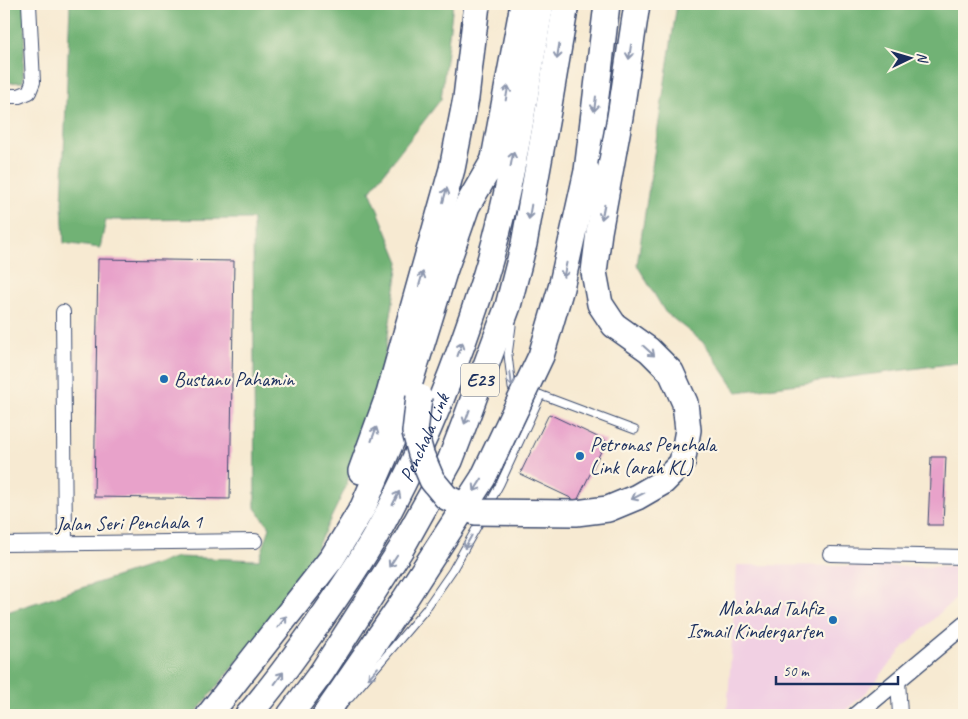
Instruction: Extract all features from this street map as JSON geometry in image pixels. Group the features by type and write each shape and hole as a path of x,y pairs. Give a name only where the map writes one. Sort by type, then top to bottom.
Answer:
{"highway":[{"path":"306,591 352,496 389,394 452,169 466,98 477,4"},
{"path":"523,4 495,158 463,264 419,397 415,432 421,454 432,480 446,497 475,512 576,513 608,509 638,497 663,482 682,463 688,430 685,403 671,372 649,350 614,325 600,304 594,272 637,4"},
{"name":"Penchala Link","path":"248,715 268,693 352,574 380,528 434,419 487,267 502,210 541,4"},
{"name":"Penchala Link","path":"290,715 322,672 401,549 450,461 508,306 524,244 566,4"},
{"path":"325,715 403,602 483,478 541,356 561,288 587,171 608,4"},
{"path":"209,715 332,558 362,507 392,440 444,272 467,206 495,158"}],"street":[{"path":"4,96 19,96 29,92 33,82 30,4"},
{"path":"63,312 65,543"},
{"name":"Jalan Seri Penchala 1","path":"4,544 255,541"},
{"path":"830,554 964,556"},
{"path":"856,715 964,625"},
{"path":"898,680 900,715"}],"lane":[{"path":"466,98 482,32"},
{"path":"524,244 508,355 512,388 541,395 635,430"},
{"path":"348,702 425,610 452,571 500,484 541,395"}],"shaded area":[{"name":"Ma’ahad Tahfiz Ismail Kindergarten","path":"737,565 964,567 964,590 902,649 867,692 840,715 727,715"}],"green space":[{"path":"4,4 26,4 23,82 4,83"},
{"path":"70,4 453,4 441,99 370,191 399,262 378,401 343,493 298,586 194,715 4,715 4,613 177,557 259,560 270,528 255,508 253,219 106,220 100,248 64,243 62,204"},
{"path":"677,4 964,4 964,362 737,392 705,344 665,312 637,265"}],"building":[{"name":"Bustanu Pahamin","path":"98,259 234,261 230,499 94,497"},
{"path":"549,414 606,441 577,501 520,474"},
{"path":"931,457 946,457 943,525 928,525"}],"place":[{"name":"Bustanu Pahamin","path":"164,379"},
{"name":"Petronas Penchala Link (arah KL)","path":"580,456"},
{"name":"Ma’ahad Tahfiz Ismail Kindergarten","path":"833,620"}]}
